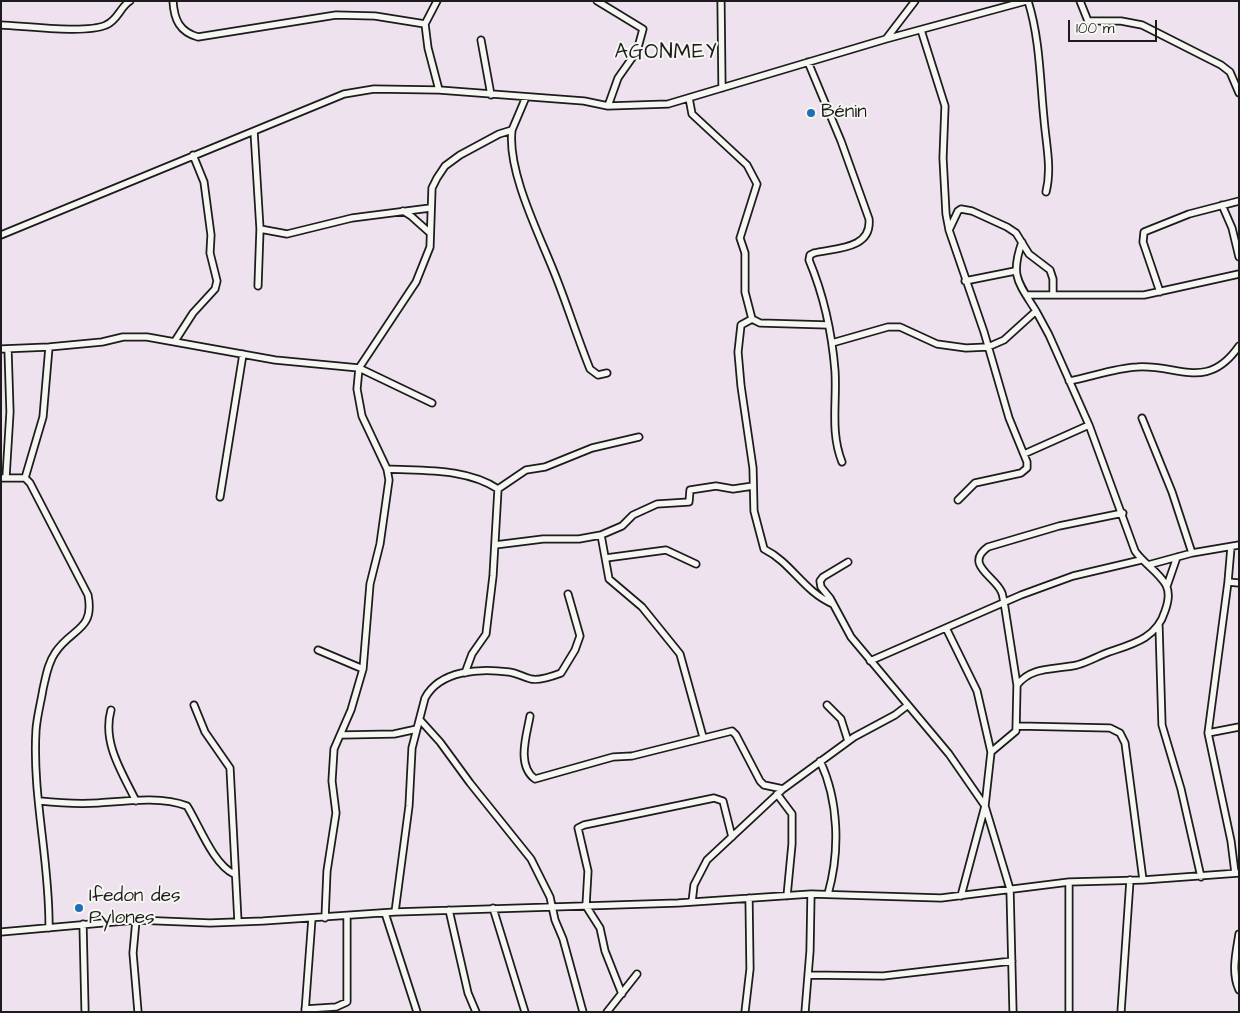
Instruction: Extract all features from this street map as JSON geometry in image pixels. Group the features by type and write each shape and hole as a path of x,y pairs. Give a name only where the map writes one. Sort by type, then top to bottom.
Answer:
{"street":[{"path":"1,25 94,29 112,22 123,6 130,1"},
{"path":"174,1 177,21 187,34 198,38 336,15 375,16 425,24"},
{"path":"437,1 425,24 428,48 439,90"},
{"path":"597,1 643,29 637,51 618,78 608,106"},
{"path":"721,1 722,88"},
{"path":"886,39 915,1"},
{"path":"1,234 344,94 374,89 439,90 584,102 608,106 668,104 886,39 1027,1 1034,19 1038,51 1049,170 1046,192"},
{"path":"1080,1 1088,21 1121,21 1142,25 1221,65 1230,72 1239,93"},
{"path":"921,30 946,106 943,158 946,214 949,230 988,347 1009,418 1024,454 1026,468 1021,473 975,483 958,500"},
{"path":"481,40 491,94"},
{"path":"808,62 841,141 869,219 870,229 866,237 857,244 810,256 809,260 824,302 832,343 835,372 835,437 842,462"},
{"path":"526,97 512,130 510,143 520,186 590,369 598,374 607,373"},
{"path":"688,98 692,114 747,166 757,184 740,238 745,253 745,292 752,318 760,323 828,325"},
{"path":"325,918 328,871 336,812 332,780 334,749 342,735 364,669 370,584 388,497 387,469 362,416 357,389 359,368 416,282 430,248 432,188 445,166 460,154 499,134 512,130"},
{"path":"254,131 260,229 258,286"},
{"path":"175,341 193,313 215,290 217,281 210,252 211,235 204,182 193,155"},
{"path":"1160,292 1143,242 1144,232 1189,214 1239,201"},
{"path":"1222,206 1232,228 1239,257"},
{"path":"260,229 287,234 352,218 430,208"},
{"path":"949,230 958,211 965,209 1007,228 1022,242 1029,254 1050,270 1053,279 1053,295"},
{"path":"403,212 411,216 430,233"},
{"path":"1022,242 1015,271 1026,295 1050,334 1069,382 1090,425 1135,551 1141,560 1156,571 1167,586"},
{"path":"966,281 1015,271"},
{"path":"1026,295 1144,295 1239,274"},
{"path":"832,343 888,328 900,327 937,344 966,348 988,347 1004,340 1036,311"},
{"path":"752,318 741,325 738,352 753,468 755,520 764,549 783,560 798,580 833,604"},
{"path":"1,349 102,342 123,337 175,341 275,360 359,368 432,403"},
{"path":"1069,382 1136,367 1200,373 1217,367 1230,359 1239,346"},
{"path":"25,478 43,417 49,347"},
{"path":"8,349 10,412 4,478 25,478"},
{"path":"220,497 243,354"},
{"path":"1142,418 1172,492 1192,553"},
{"path":"1024,454 1090,425"},
{"path":"498,489 526,470 545,467 592,448 639,437"},
{"path":"387,469 462,474 479,478 498,489"},
{"path":"25,478 35,490 44,513 88,595 90,608 87,623 55,652 45,677 36,729 47,875 48,928"},
{"path":"495,545 543,539 579,539 601,535 622,526 633,515 657,504 689,502 690,490 716,486 733,489 753,486"},
{"path":"465,673 472,654 486,634 495,545 498,489"},
{"path":"991,752 1014,736 1018,726 1017,685 1001,591 980,565 979,557 983,550 988,547 1059,526 1123,513"},
{"path":"601,535 609,578 613,584 637,602 680,654 702,737"},
{"path":"1148,565 1192,553 1239,545"},
{"path":"1,932 136,920 238,922 325,918 395,912 692,902 811,894 926,898 961,896 1069,882 1201,877 1237,873 1208,733 1231,547"},
{"path":"606,558 666,550 696,564"},
{"path":"1177,557 1167,586 1168,601 1159,626 1162,725 1181,789 1201,877"},
{"path":"870,661 1004,602 1073,576 1141,560"},
{"path":"848,562 823,577 820,581 821,587 833,604 851,637 949,754 985,806 1010,889 1013,1012"},
{"path":"1228,582 1239,583"},
{"path":"395,912 397,885 409,806 412,748 425,698 436,684 465,673 491,670 510,672 531,679 562,673 575,650 580,636 568,594"},
{"path":"1017,685 1030,673 1078,664 1130,646 1146,637 1159,626"},
{"path":"946,628 977,691 991,752 985,806 961,896"},
{"path":"318,650 364,669"},
{"path":"194,705 206,732 230,768 234,874 238,922"},
{"path":"827,705 841,719 848,741"},
{"path":"692,902 694,885 707,860 783,789 848,741 895,715 908,705"},
{"path":"111,710 108,733 113,754 136,801"},
{"path":"530,716 524,754 532,776 536,779 613,757 632,756 732,731 736,735 760,782 764,785 783,789"},
{"path":"420,721 440,742 531,859 553,908 583,1012"},
{"path":"1018,726 1110,728 1120,733 1125,744 1143,880"},
{"path":"1208,733 1239,727"},
{"path":"342,735 394,734 417,729"},
{"path":"820,761 827,777 834,804 836,852 834,876 828,894"},
{"path":"778,794 792,814 792,844 787,896"},
{"path":"622,994 605,951 600,928 586,906 588,871 578,828 584,825 714,798 724,801 732,837"},
{"path":"40,801 97,803 136,801 179,803 187,806 212,850 227,871 234,874"},
{"path":"1121,1012 1130,880"},
{"path":"1069,882 1069,1012"},
{"path":"805,1012 809,975 811,894"},
{"path":"746,1012 750,969 749,898"},
{"path":"492,908 525,1012"},
{"path":"449,910 468,993 476,1012"},
{"path":"385,913 417,1012"},
{"path":"312,918 305,1010 336,1007 346,1002 347,916"},
{"path":"136,920 133,953 138,1012"},
{"path":"83,924 85,1010"},
{"path":"1239,934 1234,968 1235,982 1239,990"},
{"path":"809,975 883,976 1012,961"},
{"path":"607,1012 637,974"}],"place":[{"name":"Bénin","path":"811,113"},
{"name":"Ifedon des Pylones","path":"79,908"}],"district":[{"name":"AGONMEY","path":"666,54"}]}
